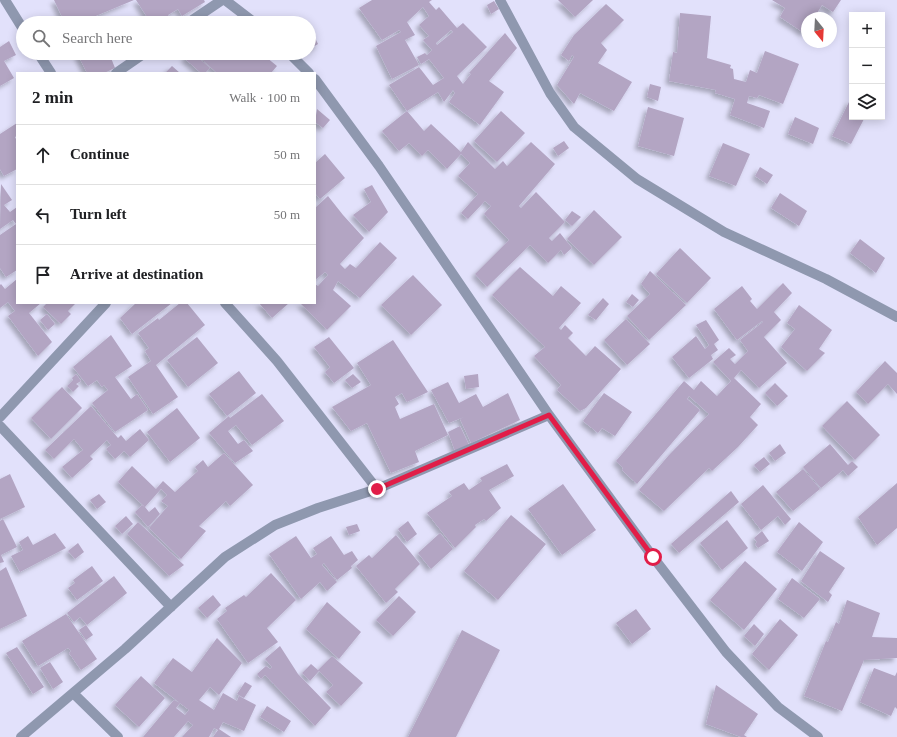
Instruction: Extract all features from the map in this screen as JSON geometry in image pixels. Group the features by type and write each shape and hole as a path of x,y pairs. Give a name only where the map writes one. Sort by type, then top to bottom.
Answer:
{"street":[{"path":"5,0 16,18"},
{"path":"198,16 222,0"},
{"path":"225,0 246,16"},
{"path":"500,0 550,93 574,127 637,179 724,232 826,279 897,317"},
{"path":"43,60 50,72"},
{"path":"117,72 135,60"},
{"path":"296,60 308,72"},
{"path":"316,80 380,166 549,415 726,652 778,707 818,737"},
{"path":"0,417 105,304"},
{"path":"226,304 277,361 377,489"},
{"path":"21,737 171,607 225,557 275,525 318,508 377,489 549,415"},
{"path":"0,426 171,607"},
{"path":"73,693 118,737"}],"building":[{"path":"54,0 134,0 96,16 62,16"},
{"path":"136,0 204,0 205,2 182,16 178,9 169,16 146,16"},
{"path":"372,0 432,0 429,2 436,10 439,7 457,28 463,23 487,47 457,76 463,84 471,74 469,73 505,33 517,48 489,81 504,92 480,125 449,102 455,93 453,90 444,102 438,92 407,111 389,85 419,67 433,85 444,78 429,59 421,64 417,57 425,53 427,55 432,50 423,40 429,36 419,25 429,16 423,7 407,22 415,35 405,40 419,65 392,79 376,46 401,32 399,30 382,40 359,8","holes":["451,30 453,32 437,45 436,43"]},
{"path":"558,0 593,0 575,17"},
{"path":"772,0 841,0 833,12 822,5 818,12 801,12 801,31 780,17 785,8"},
{"path":"494,1 499,9 491,14 487,5"},
{"path":"606,4 624,20 601,43 607,50 598,63 632,82 614,111 580,93 574,104 557,85 574,57 572,55 569,61 561,55 574,35"},
{"path":"680,13 711,16 707,58 731,65 730,68 733,69 734,79 746,82 750,70 757,73 765,51 799,64 783,104 759,95 757,98 749,96 747,103 770,111 764,128 730,115 735,99 715,93 716,90 669,81 673,52 677,53"},
{"path":"9,41 16,55 4,61 14,78 0,86 0,47"},
{"path":"80,60 112,60 115,68 106,72 86,72"},
{"path":"186,60 201,60 210,68 206,72 200,72"},
{"path":"203,60 270,60 277,66 272,72 216,72"},
{"path":"172,66 179,72 166,72"},
{"path":"650,84 661,87 658,101 647,97"},
{"path":"849,102 849,120 863,120 851,144 832,136"},
{"path":"648,107 684,118 674,156 638,146"},
{"path":"317,109 330,120 323,128 316,123"},
{"path":"407,111 424,131 431,124 461,152 468,142 495,169 503,161 507,166 531,142 555,164 519,206 521,208 536,192 565,222 549,238 552,241 560,233 572,248 564,255 561,250 548,263 530,245 487,287 475,274 509,240 484,214 491,206 485,201 468,219 461,213 478,194 458,176 470,163 461,154 447,169 428,150 422,156 409,143 399,151 382,131"},
{"path":"501,111 525,133 497,162 474,141"},
{"path":"795,117 819,128 813,144 788,134"},
{"path":"16,124 16,170 4,176 0,169 0,134"},
{"path":"564,141 569,148 558,156 553,148"},
{"path":"723,143 750,154 736,186 709,176"},
{"path":"325,154 345,178 320,199 316,194 316,162"},
{"path":"760,167 773,175 767,184 755,176"},
{"path":"1,184 12,200 4,205 10,212 16,208 16,224 13,220 0,229"},
{"path":"372,185 388,212 369,232 353,215 371,202 364,189"},
{"path":"780,193 807,211 799,226 771,208"},
{"path":"328,196 364,238 340,264 345,269 350,264 356,268 380,242 397,258 360,298 338,281 333,290 351,306 327,330 301,304 316,304 316,285 318,286 328,275 325,272 316,279 316,207"},
{"path":"594,210 622,237 594,265 567,239"},
{"path":"572,211 581,217 572,226 565,220"},
{"path":"16,224 16,271 6,277 0,268 0,235"},
{"path":"860,239 885,258 876,273 850,253"},
{"path":"680,248 711,278 687,303 656,274"},
{"path":"520,267 553,296 561,286 581,303 559,328 561,330 565,325 573,333 568,338 586,356 595,346 621,369 586,408 580,411 557,390 561,385 534,356 545,347 492,295"},
{"path":"650,271 686,305 649,340 627,316 650,294 641,284"},
{"path":"413,275 442,305 411,335 381,305"},
{"path":"16,280 16,304 40,304 29,313 52,342 38,356 8,316 15,311 8,302 0,308 1,284 5,289"},
{"path":"783,283 792,293 774,312 781,320 764,337 787,363 759,388 741,370 734,378 761,404 750,417 758,425 738,447 712,471 709,468 664,511 639,490 669,455 709,414 689,396 687,399 700,410 637,484 622,470 623,468 616,461 684,381 694,390 701,381 717,396 731,381 713,362 729,348 736,355 730,359 735,364 748,351 740,340 763,322 762,321 737,340 714,309 742,286 752,299 750,301 757,309"},
{"path":"632,294 639,300 633,307 626,302"},
{"path":"603,298 609,304 596,320 588,315"},
{"path":"46,304 75,304 68,311 71,314 61,324 43,307"},
{"path":"135,304 171,304 132,334 120,318"},
{"path":"179,304 188,304 205,325 156,365 178,397 153,414 128,377 151,361 145,351 149,348 138,333 158,318 159,320"},
{"path":"260,304 288,304 272,318"},
{"path":"799,305 832,330 819,349 825,353 807,371 781,347 795,329 787,323"},
{"path":"47,314 55,324 48,330 40,320"},
{"path":"626,319 650,344 627,365 604,340"},
{"path":"706,320 719,340 714,344 718,350 711,355 713,359 689,378 672,357 696,336 705,349 709,345 696,325"},
{"path":"111,335 132,366 115,377 131,399 137,394 148,410 115,432 92,403 108,390 104,385 102,387 97,380 88,386 73,367"},
{"path":"197,337 218,363 188,387 167,360"},
{"path":"329,337 354,368 334,383 325,372 330,367 314,347"},
{"path":"393,340 428,392 407,402 402,393 395,397 399,404 395,407 400,419 434,404 448,435 415,451 419,462 391,473 367,423 351,431 332,407 371,385 357,363"},
{"path":"885,361 897,373 897,394 888,384 868,404 856,392"},
{"path":"239,371 256,393 227,416 209,394"},
{"path":"76,374 81,381 76,384 79,386 73,392 67,386"},
{"path":"353,374 361,382 352,388 345,380"},
{"path":"478,374 479,387 466,389 464,376"},
{"path":"448,382 459,403 476,394 483,407 508,393 520,420 471,443 460,419 464,417 449,423 431,390"},
{"path":"775,383 788,396 777,406 765,393"},
{"path":"62,387 82,408 51,439 31,418"},
{"path":"604,393 632,412 615,436 602,428 598,433 583,421"},
{"path":"262,394 284,421 252,445 236,425 228,431 238,444 244,440 253,451 235,463 209,433 229,416 230,418"},
{"path":"847,401 880,435 855,460 822,426"},
{"path":"91,406 118,438 121,435 126,441 140,429 149,440 130,457 124,451 115,459 106,449 111,445 107,440 90,456 93,459 72,478 62,467 83,450 74,439 54,459 45,450"},
{"path":"177,408 200,438 170,462 147,432"},
{"path":"460,426 469,445 455,451 448,432"},
{"path":"780,444 786,453 775,461 769,453"},
{"path":"830,444 848,465 852,461 858,467 848,476 843,470 821,488 803,467"},
{"path":"224,453 253,485 230,506 226,501 199,526 206,531 181,559 149,528 168,506 161,501 167,495 161,489 145,507 118,482 132,466 156,489 163,481 175,492 198,471 195,467 203,460 208,467"},
{"path":"764,457 770,464 760,472 754,465"},
{"path":"507,464 514,476 489,490 501,508 486,521 484,519 475,525 476,527 455,548 427,513 452,496 449,492 464,483 469,490 482,481 480,478"},
{"path":"803,469 820,489 793,511 776,492"},
{"path":"10,474 25,507 0,519 0,479"},
{"path":"897,483 897,528 877,545 858,517"},
{"path":"563,484 596,530 562,555 528,509"},
{"path":"763,485 791,519 785,525 778,516 761,530 741,504"},
{"path":"731,491 739,502 679,553 671,544"},
{"path":"99,494 106,502 97,509 90,500"},
{"path":"142,505 149,512 155,507 160,514 148,527 135,512"},
{"path":"511,515 546,544 498,600 464,571"},
{"path":"126,516 133,524 122,534 115,526"},
{"path":"3,519 17,547 1,555 4,562 0,563 0,521"},
{"path":"727,520 748,548 722,570 700,543"},
{"path":"408,521 417,534 407,542 398,529"},
{"path":"138,522 184,565 169,576 127,534"},
{"path":"799,522 823,542 802,571 777,552"},
{"path":"357,524 360,531 349,535 346,527"},
{"path":"762,531 769,541 758,548 755,544 757,542 754,538"},
{"path":"55,533 66,548 20,572 11,556 23,550 19,542 28,536 33,545"},
{"path":"440,533 453,549 431,569 418,553"},
{"path":"396,535 420,564 395,589 398,592 386,603 356,566 369,555 372,558"},
{"path":"296,536 311,558 317,554 313,548 331,536 344,555 352,551 358,560 351,566 352,568 337,580 324,563 322,565 337,582 327,591 320,582 301,599 269,554"},
{"path":"78,543 84,552 75,559 68,551"},
{"path":"820,551 845,568 829,592 832,595 828,602 801,581"},
{"path":"745,561 777,589 744,630 710,600"},
{"path":"92,566 103,581 77,600 68,588 75,583 73,580"},
{"path":"6,567 27,616 0,629 0,571"},
{"path":"271,573 296,600 267,628 278,642 248,663 217,619 227,611 225,608 244,595 246,597"},
{"path":"114,576 127,593 87,625 80,617 74,622 67,613"},
{"path":"792,578 820,599 804,618 778,599"},
{"path":"213,595 221,605 207,618 198,608"},
{"path":"399,596 416,612 393,636 376,620"},
{"path":"847,600 880,613 872,637 897,638 897,658 864,660 842,711 804,696 826,641 828,642 836,622 839,624"},
{"path":"327,602 361,632 339,659 306,629"},
{"path":"636,609 651,629 632,644 616,623"},
{"path":"66,614 97,659 81,670 69,653 71,651 68,648 38,666 22,641"},
{"path":"780,619 798,635 769,670 752,654"},
{"path":"754,624 764,634 755,646 744,636"},
{"path":"86,625 93,635 86,640 79,630"},
{"path":"462,630 500,650 456,737 408,737"},
{"path":"217,638 242,663 219,695 210,687 199,700 214,710 223,693 237,701 239,696 256,705 244,731 223,722 219,729 231,737 213,737 218,730 214,728 209,737 182,737 193,725 188,721 174,737 143,737 174,700 180,703 154,683 173,658 192,672","holes":["180,703 189,710 185,715 176,708"]},
{"path":"280,646 298,674 331,708 315,726 265,675 261,679 257,674 266,666 270,669 272,667 265,659"},
{"path":"17,647 44,687 33,694 6,653"},
{"path":"332,656 363,683 341,706 326,692 333,685 319,671 310,681 302,673 311,664 318,670"},
{"path":"50,662 63,682 53,689 40,668"},
{"path":"874,668 895,676 897,672 897,709 895,707 891,716 860,702"},
{"path":"141,676 165,698 139,727 115,705"},
{"path":"245,682 252,686 244,698 237,694"},
{"path":"716,685 758,714 744,735 747,737 741,737 706,724"},
{"path":"267,706 291,721 284,732 260,717"}],"route":[{"path":"377,489 549,415 653,557"}]}
